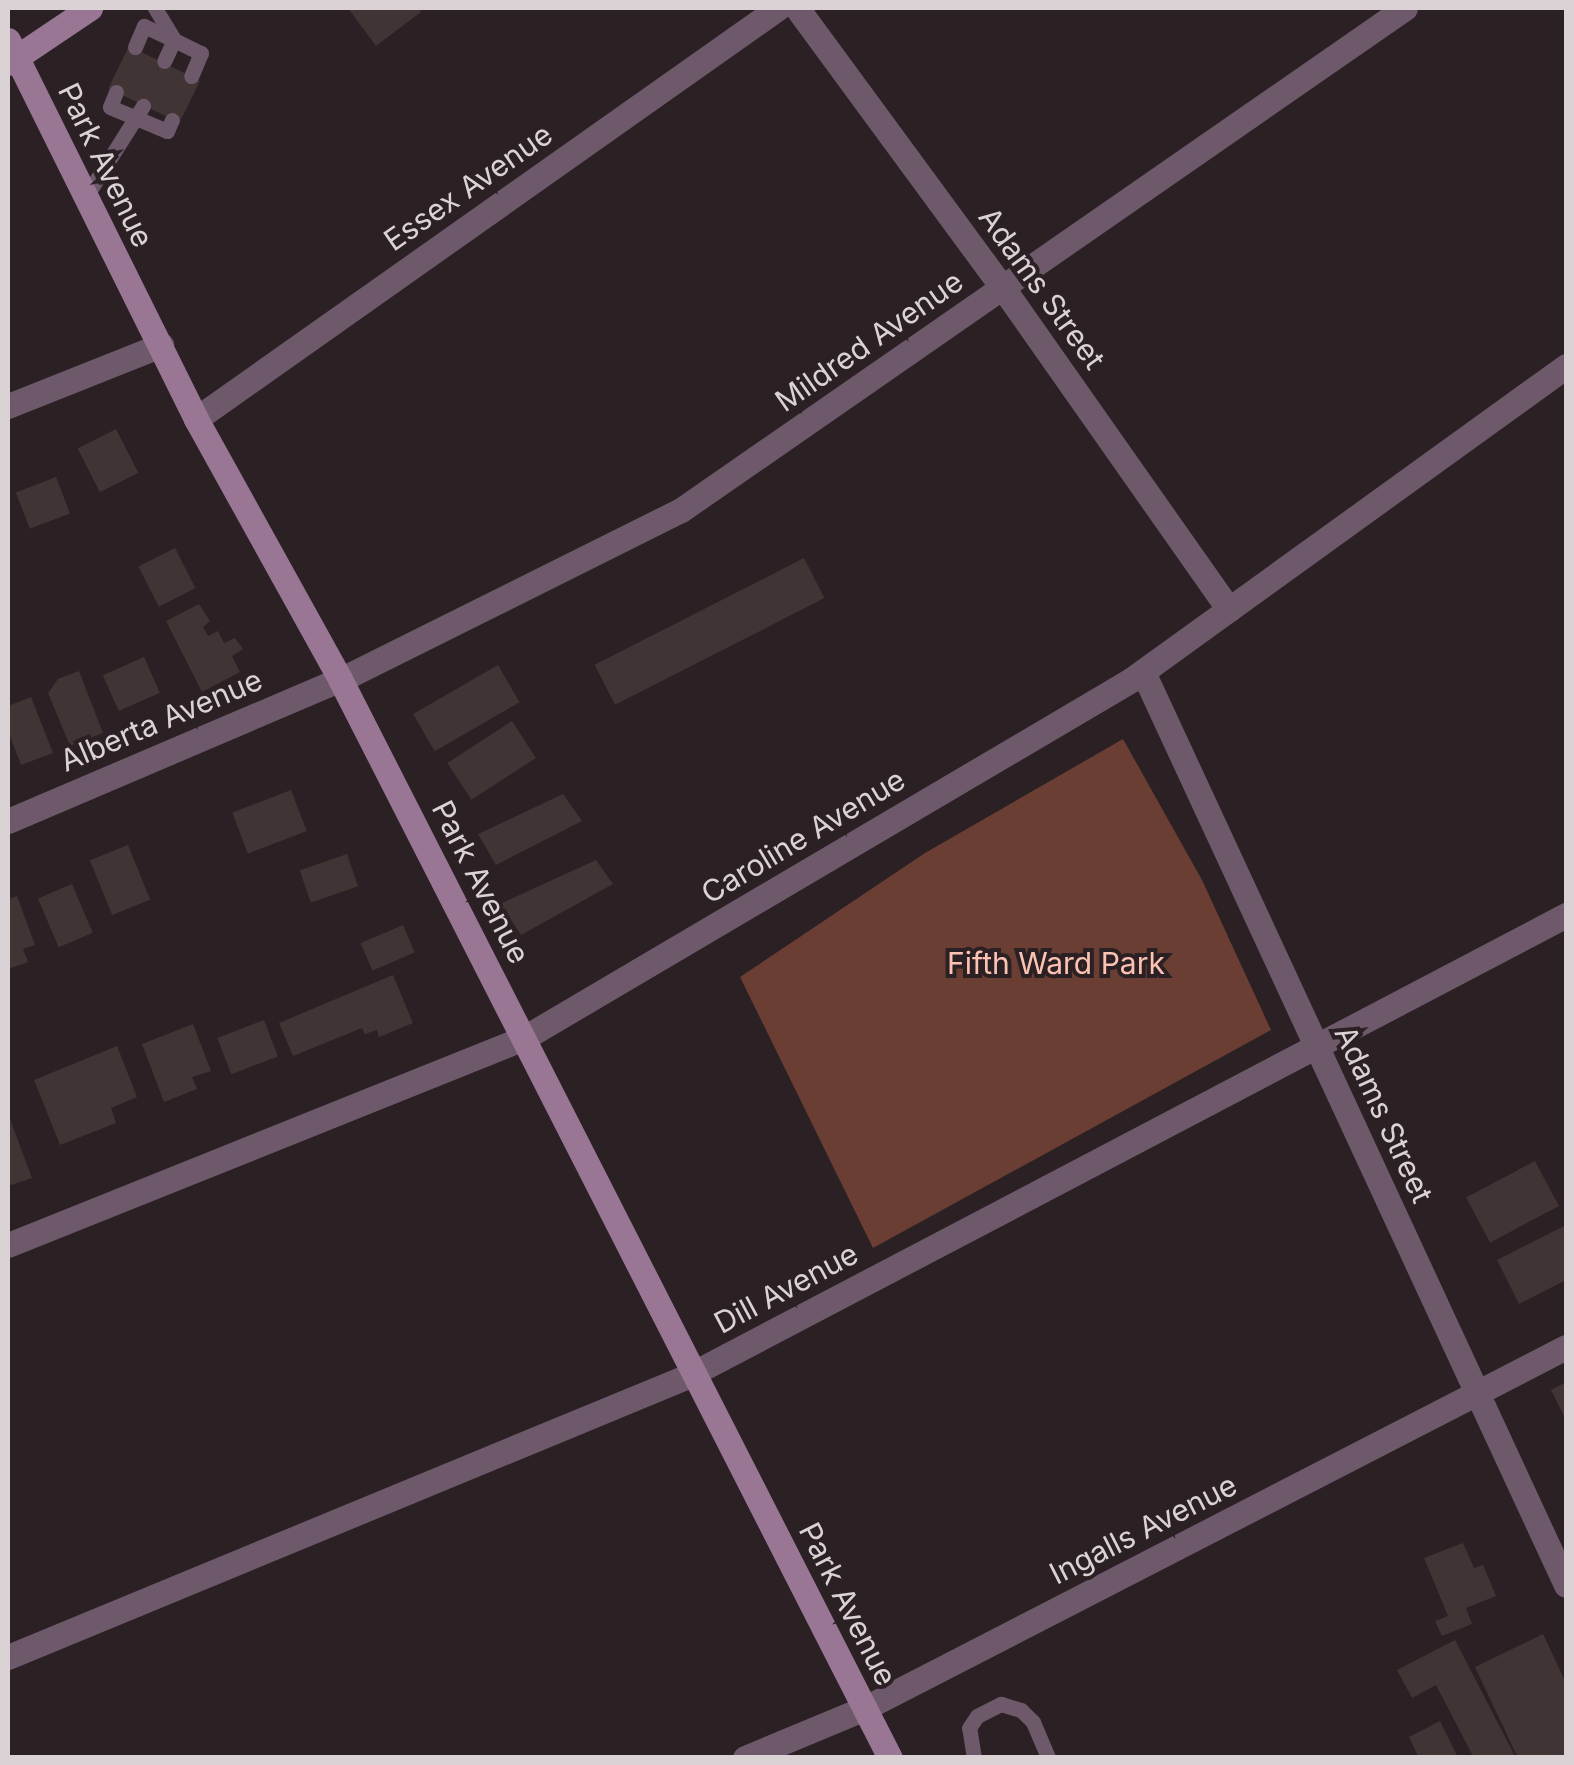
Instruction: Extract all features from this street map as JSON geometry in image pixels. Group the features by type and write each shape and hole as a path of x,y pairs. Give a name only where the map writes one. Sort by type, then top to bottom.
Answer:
{"street":[{"path":"11,53 90,8"},
{"name":"Essex Avenue","path":"196,419 778,8"},
{"name":"Adams Street","path":"797,8 1003,288 1229,610"},
{"name":"Mildred Avenue","path":"340,679 681,510 1405,8"},
{"name":"Park Avenue","path":"11,53 196,419 340,679 890,1758"},
{"path":"8,406 161,345"},
{"name":"Caroline Avenue","path":"8,1245 524,1038 1143,672 1566,366"},
{"name":"Adams Street","path":"1143,672 1566,1584"},
{"name":"Alberta Avenue","path":"8,821 340,679"},
{"name":"Dill Avenue","path":"8,1657 694,1372 1566,915"},
{"name":"Ingalls Avenue","path":"744,1758 865,1708 1566,1347"}],"lane":[{"path":"155,8 174,40"},
{"path":"135,47 144,26 202,53 192,76"},
{"path":"164,61 174,40"},
{"path":"116,92 110,107 140,112 167,131 172,120"},
{"path":"85,198 140,112"},
{"path":"974,1758 969,1728 977,1716 1001,1704 1021,1710 1032,1722 1048,1758"}],"green space":[{"name":"Fifth Ward Park","path":"1123,739 1202,880 1271,1030 873,1248 740,977 925,853"}],"building":[{"path":"348,8 418,8 421,12 376,46"},
{"path":"129,46 200,81 179,123 108,88"},
{"path":"116,429 138,473 100,492 78,449"},
{"path":"56,477 70,513 30,529 16,492"},
{"path":"175,548 195,588 159,607 138,567"},
{"path":"804,558 824,598 615,705 595,665"},
{"path":"199,604 210,621 203,627 208,636 218,631 224,643 235,638 243,649 232,656 240,672 202,692 166,621"},
{"path":"144,657 160,693 119,711 103,675"},
{"path":"498,665 520,702 435,751 413,714"},
{"path":"79,671 103,733 70,746 48,693 58,679"},
{"path":"31,697 53,753 21,765 8,731 8,706"},
{"path":"512,721 536,758 471,800 447,763"},
{"path":"291,790 307,831 248,854 232,813"},
{"path":"563,794 582,821 496,865 478,834"},
{"path":"128,845 150,900 112,915 90,860"},
{"path":"347,854 358,886 311,902 300,870"},
{"path":"596,860 613,884 521,935 500,904"},
{"path":"72,884 93,933 59,947 38,898"},
{"path":"17,896 35,945 23,949 28,962 8,969 8,899"},
{"path":"403,925 415,953 372,971 361,943"},
{"path":"393,975 413,1023 379,1037 377,1030 365,1034 362,1028 293,1056 279,1023"},
{"path":"264,1020 278,1056 231,1074 217,1038"},
{"path":"193,1024 211,1071 192,1077 197,1089 164,1102 142,1044"},
{"path":"117,1046 137,1097 111,1108 116,1123 60,1145 34,1080"},
{"path":"8,1114 32,1178 8,1186"},
{"path":"1535,1161 1559,1206 1490,1243 1466,1198"},
{"path":"1566,1225 1566,1280 1519,1304 1497,1260"},
{"path":"1566,1382 1566,1420 1551,1390"},
{"path":"1463,1543 1474,1568 1483,1565 1496,1596 1466,1608 1472,1624 1442,1636 1435,1621 1448,1616 1424,1558"},
{"path":"1543,1634 1566,1683 1566,1758 1518,1758 1475,1667"},
{"path":"1455,1640 1516,1758 1474,1758 1436,1685 1412,1698 1397,1670"},
{"path":"1440,1721 1458,1758 1419,1758 1409,1737"}]}
